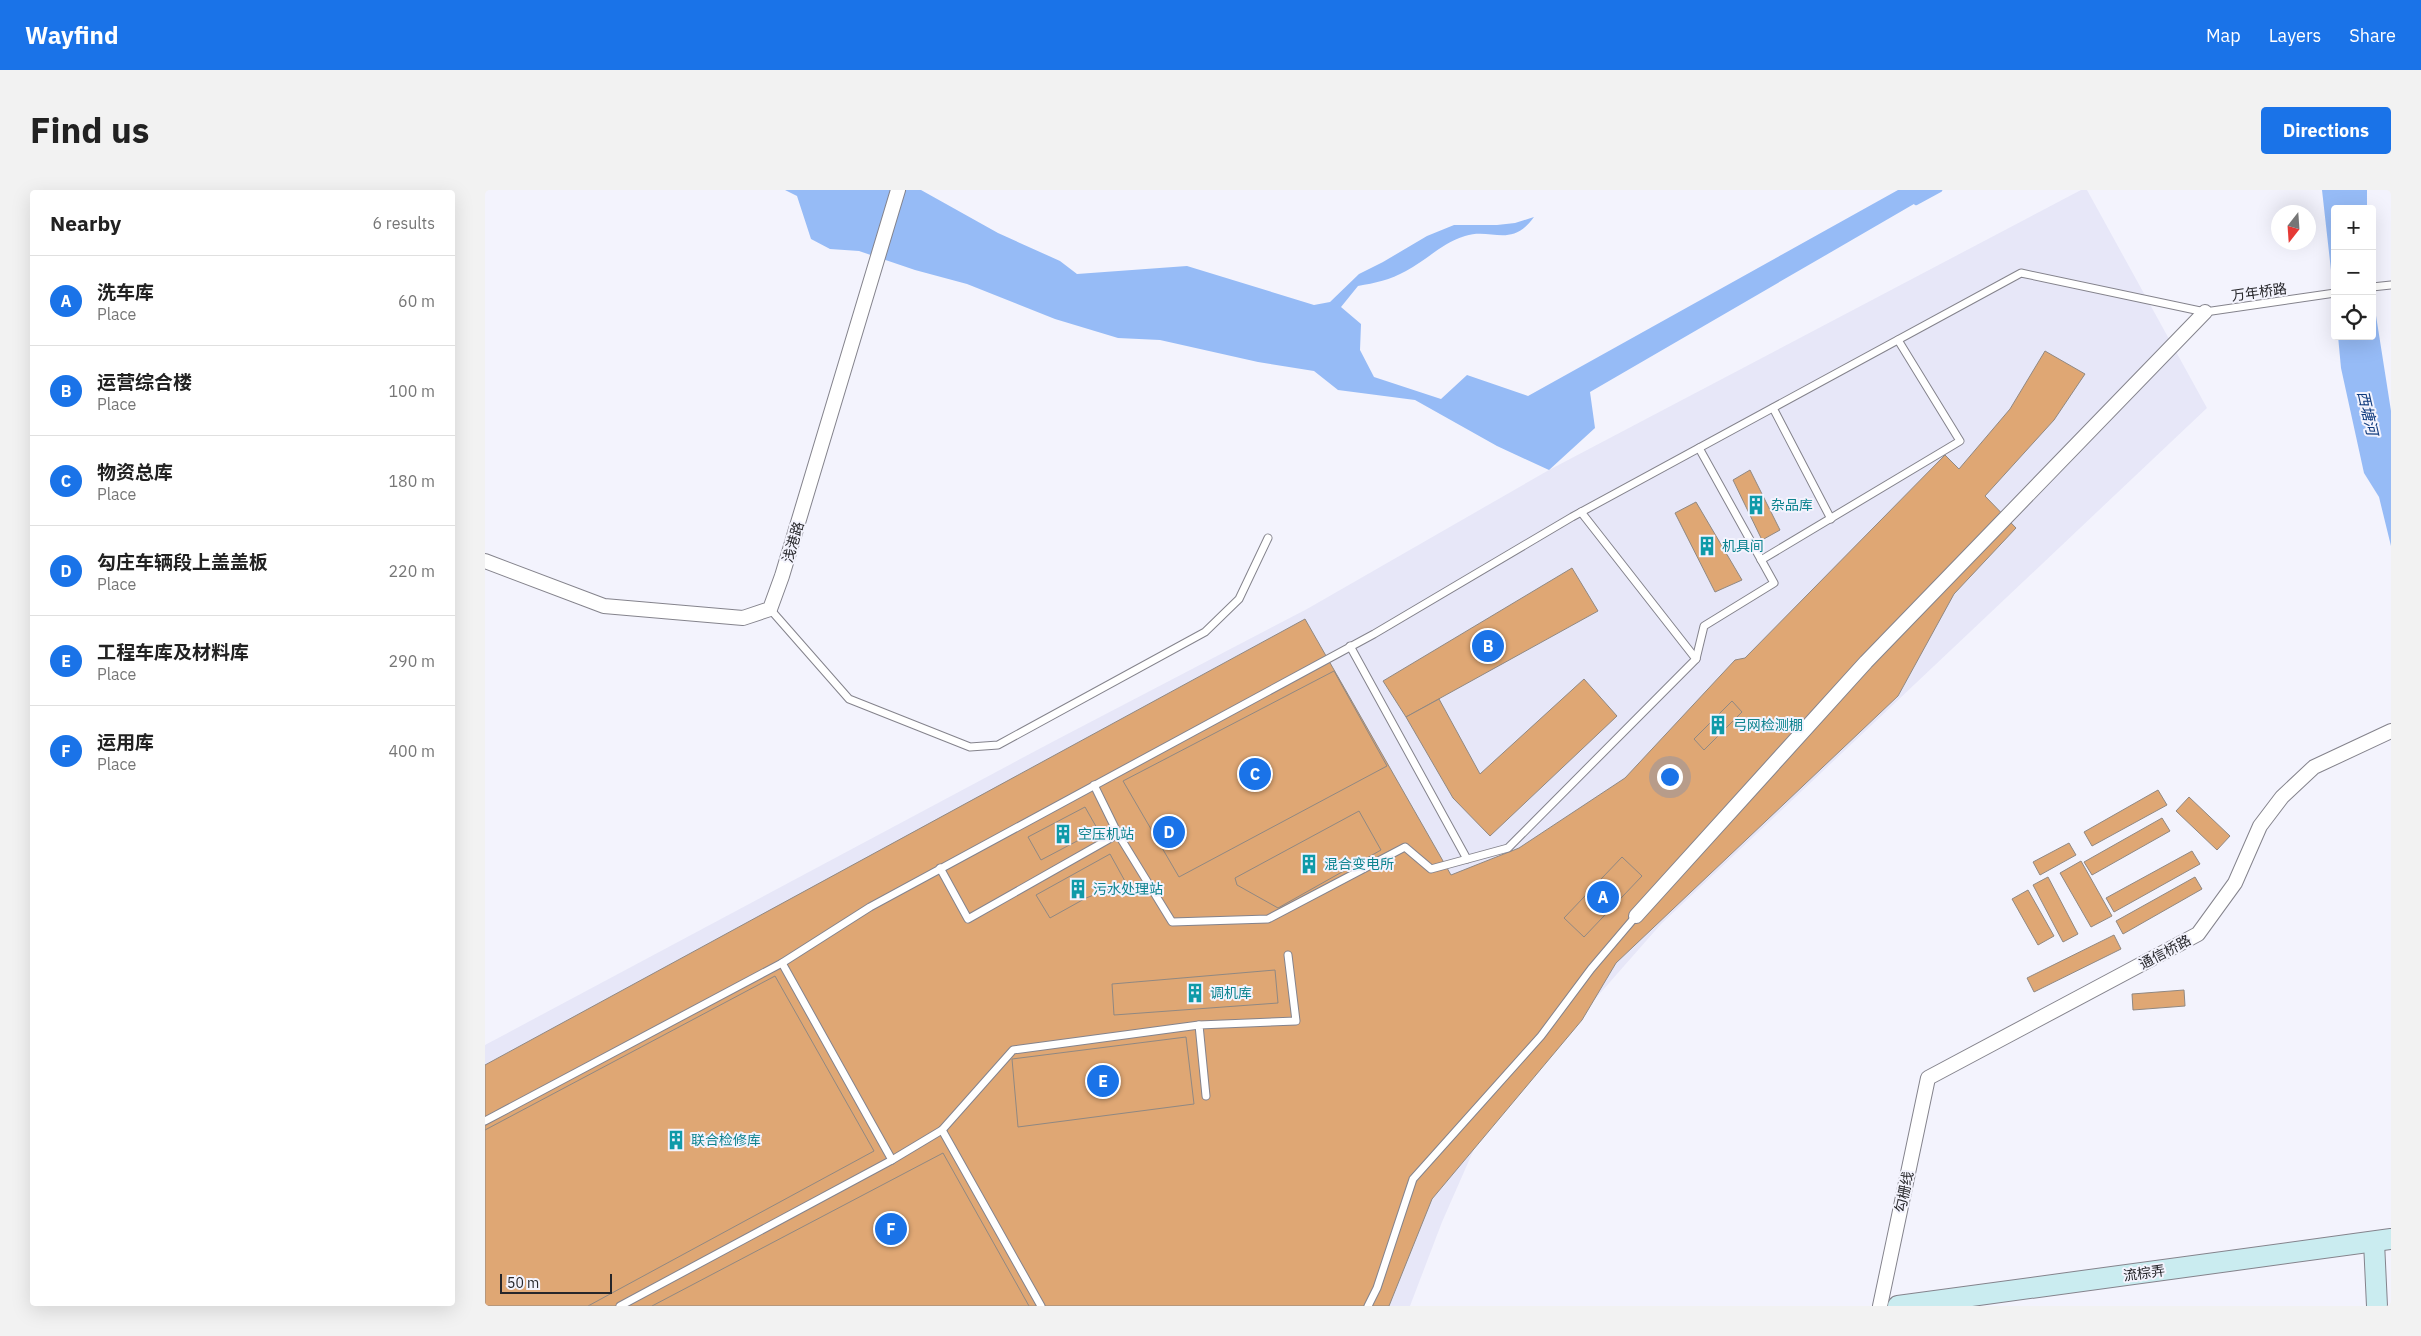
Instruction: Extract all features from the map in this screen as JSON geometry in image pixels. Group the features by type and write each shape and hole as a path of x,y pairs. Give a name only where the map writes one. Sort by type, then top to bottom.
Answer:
{"street":[{"name":"浅港路","path":"770,609 782,576 898,190"},
{"path":"1636,916 1866,662 2205,312"},
{"path":"485,561 604,606 743,618 770,609"},
{"name":"通信桥路","path":"1928,1078 2198,934 2235,883 2260,826 2282,797 2314,767 2391,731"},
{"name":"勾栅线","path":"1880,1306 1928,1078"},
{"path":"2377,1306 2382,1240"},
{"name":"流棕弄","path":"1898,1306 2382,1240"}],"lane":[{"path":"485,1121 782,963 870,907 1350,646 1581,512 2021,273 2205,312"},
{"path":"2376,287 2391,285"},
{"name":"万年桥路","path":"2205,312 2331,294"},
{"path":"1761,560 1960,442 1898,340"},
{"path":"1773,408 1831,519"},
{"path":"1094,785 1118,834 1172,922 1268,919 1405,847 1431,869 1508,848 1696,659 1704,626 1774,583 1699,448"},
{"path":"1581,512 1696,659"},
{"path":"770,609 849,699 970,747 998,745 1205,632 1239,599 1268,538"},
{"path":"1350,646 1467,859"},
{"path":"941,868 968,919 1118,834"},
{"path":"1368,1306 1377,1288 1413,1179 1541,1036 1591,969 1636,916"},
{"path":"620,1306 893,1160 942,1130 1013,1050 1199,1025 1297,1021 1288,955"},
{"path":"782,963 893,1160"},
{"path":"1199,1025 1206,1096"},
{"path":"942,1130 1041,1306"}],"shaded area":[{"path":"2081,190 2087,190 2207,408 1661,924 1485,1124 1442,1222 1410,1306 485,1306 485,1045 1056,740 1307,609 1549,470"}],"water":[{"path":"785,190 921,190 998,233 1060,261 1077,274 1187,266 1314,305 1330,302 1359,274 1427,236 1454,225 1497,225 1515,223 1534,217 1525,227 1509,235 1474,234 1457,239 1400,274 1382,281 1358,286 1341,307 1361,324 1360,350 1374,377 1441,399 1467,375 1528,396 1898,190 1938,190 1590,392 1595,428 1549,470 1497,446 1415,400 1338,390 1314,371 1258,362 1160,340 1118,338 1055,319 967,284 915,270 859,251 830,249 811,239 797,196"},
{"path":"2322,190 2367,190 2367,205 2331,205 2331,270"},
{"name":"西塘河","path":"2376,315 2391,411 2391,546 2379,497 2364,473 2341,368 2338,340 2376,340"}],"building":[{"path":"2045,351 2085,374 2054,420 1985,496 2016,528 1954,594 1898,696 1616,963 1582,1020 1432,1199 1389,1306 485,1306 485,1065 1305,619 1451,875 1519,848 1625,778 1735,660 1745,658 1945,455 1959,469 2010,409"},
{"name":"杂品库","path":"1750,470 1780,530 1762,540 1733,480"},
{"name":"机具间","path":"1696,502 1742,580 1715,592 1675,513"},
{"path":"1572,568 1598,611 1406,717 1383,681"},
{"path":"1334,671 1387,766 1179,877 1123,781"},
{"path":"1584,679 1617,716 1490,836 1453,798 1406,717 1439,699 1480,774"},
{"name":"弓网检测棚","path":"1732,701 1742,712 1704,750 1694,739"},
{"path":"2158,790 2167,805 2092,846 2084,832"},
{"path":"2189,797 2230,836 2217,850 2176,811"},
{"name":"空压机站","path":"1085,807 1098,830 1041,860 1028,837"},
{"name":"混合变电所","path":"1359,811 1381,850 1278,908 1237,885 1235,878"},
{"path":"2162,818 2170,831 2092,875 2084,862"},
{"path":"2069,843 2076,855 2040,875 2033,862"},
{"path":"2192,851 2200,864 2114,912 2106,898"},
{"name":"污水处理站","path":"1110,854 1126,883 1086,898 1050,918 1036,895"},
{"path":"1622,857 1642,876 1584,937 1564,918"},
{"path":"2081,861 2112,916 2091,927 2060,873"},
{"path":"2048,877 2078,934 2063,942 2033,885"},
{"path":"2195,877 2202,889 2123,934 2116,921"},
{"path":"2028,890 2054,936 2038,945 2012,899"},
{"path":"2114,935 2121,949 2034,992 2027,978"},
{"name":"调机库","path":"1275,970 1278,1003 1114,1015 1112,984"},
{"name":"联合检修库","path":"775,976 874,1151 588,1306 485,1306 485,1130"},
{"path":"2184,990 2185,1006 2133,1010 2132,994"},
{"path":"1186,1037 1194,1104 1018,1127 1012,1059"},
{"path":"943,1153 1029,1306 652,1306"}],"waterway":[{"path":"1916,203 1940,190"}],"place":[{"name":"杂品库","path":"1756,505"},
{"name":"机具间","path":"1707,546"},
{"name":"运营综合楼","path":"1488,646"},
{"name":"弓网检测棚","path":"1718,725"},
{"name":"物资总库","path":"1255,774"},
{"name":"勾庄车辆段上盖盖板","path":"1169,832"},
{"name":"空压机站","path":"1063,834"},
{"name":"混合变电所","path":"1309,864"},
{"name":"污水处理站","path":"1078,889"},
{"name":"洗车库","path":"1603,897"},
{"name":"调机库","path":"1195,993"},
{"name":"工程车库及材料库","path":"1103,1081"},
{"name":"联合检修库","path":"676,1140"},
{"name":"运用库","path":"891,1229"}]}
